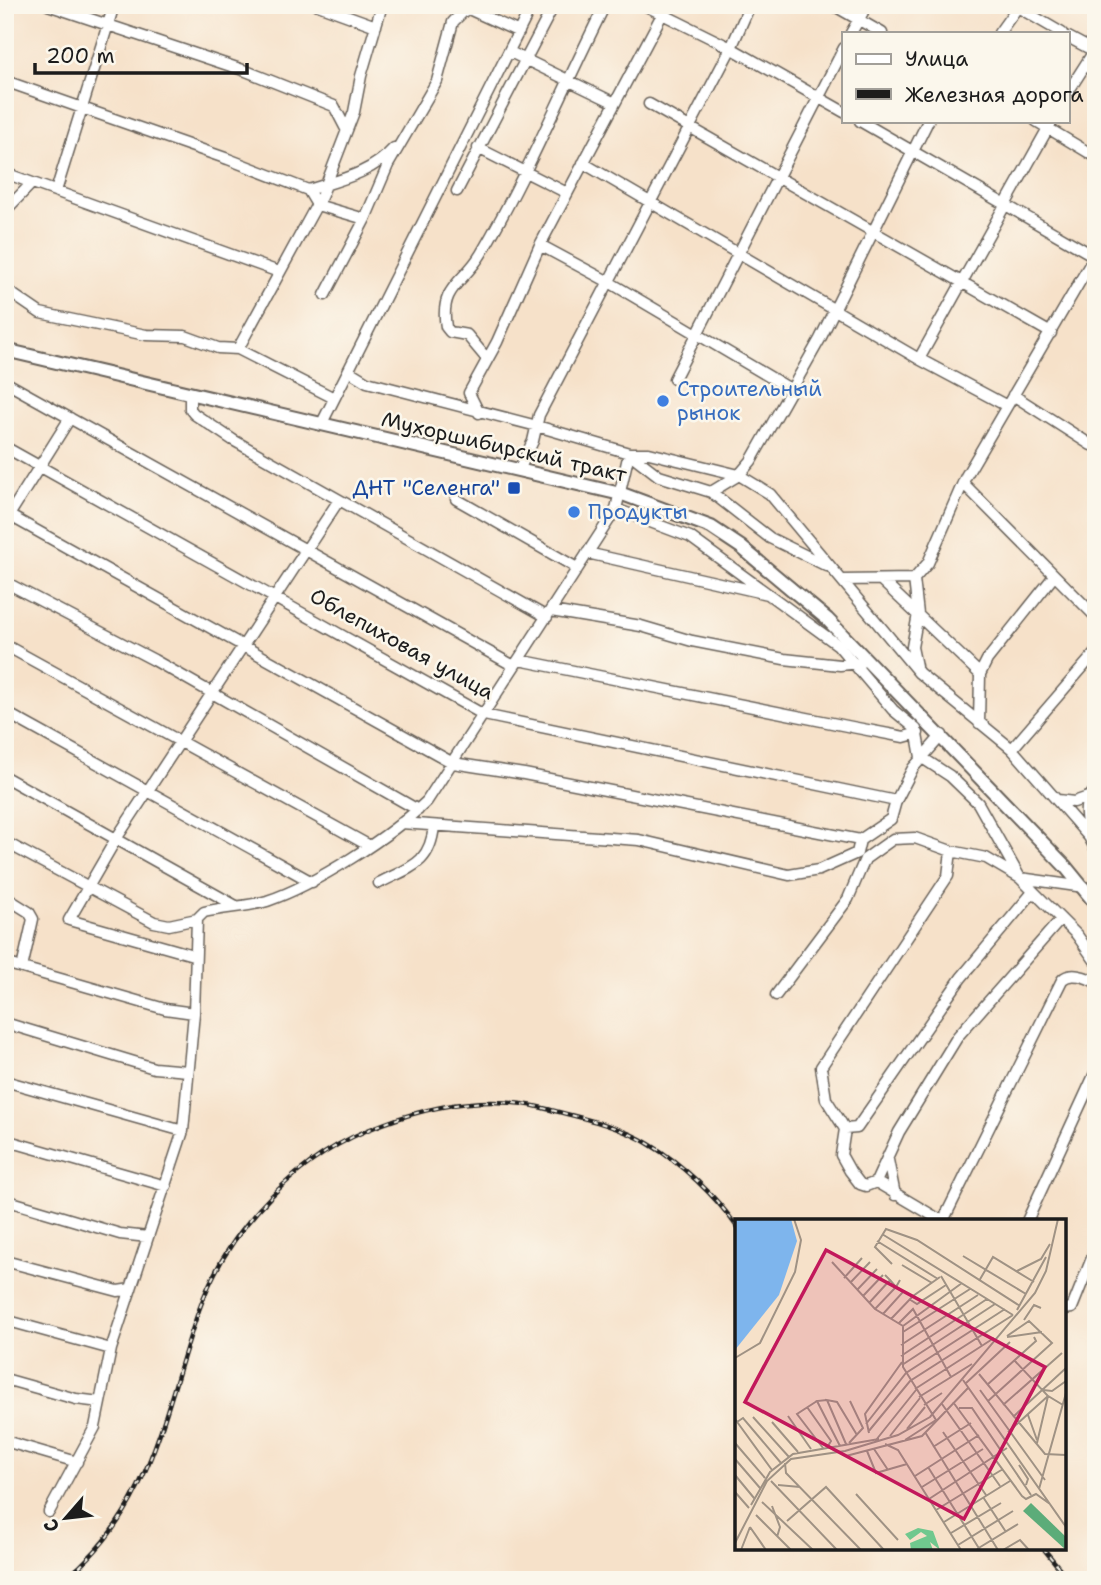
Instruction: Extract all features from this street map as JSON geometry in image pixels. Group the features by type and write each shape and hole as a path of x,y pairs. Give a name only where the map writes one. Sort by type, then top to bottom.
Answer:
{"main road":[{"name":"Мухоршибирский тракт","path":"5,351 620,494 711,527 741,547 827,619 861,662 942,735 1096,904"}],"street":[{"path":"48,5 246,71 334,106 346,129"},
{"path":"56,191 114,5"},
{"path":"318,5 376,26"},
{"path":"238,349 326,185 358,97 382,5"},
{"path":"322,423 532,5"},
{"path":"457,191 554,5"},
{"path":"487,359 467,335 450,332 445,319 450,287 480,256 525,172 567,79 605,5"},
{"path":"644,5 664,10 842,111"},
{"path":"519,470 537,426 731,48 750,5"},
{"path":"833,5 880,32"},
{"path":"852,32 867,5"},
{"path":"325,295 365,219 388,165 437,80 453,22 466,6 519,32"},
{"path":"1000,32 1017,6 1060,32"},
{"path":"478,412 470,393 567,192 664,10"},
{"path":"1070,38 1095,50 1070,89"},
{"path":"510,52 615,103"},
{"path":"674,379 842,52"},
{"path":"5,81 307,190 373,166 406,136"},
{"path":"334,106 358,97"},
{"path":"649,103 1051,333"},
{"path":"843,580 914,579 928,563 963,483 1095,255 862,122"},
{"path":"711,492 739,475 792,390 835,310 927,122"},
{"path":"919,359 1050,124 1096,157"},
{"path":"478,148 567,192"},
{"path":"583,163 919,359 1007,406"},
{"path":"5,173 279,272"},
{"path":"5,211 32,183"},
{"path":"307,190 317,205 365,219"},
{"path":"540,246 609,282 792,390"},
{"path":"5,289 40,313 146,335 185,336 218,348 238,349 334,398"},
{"path":"349,371 367,382 629,453 649,453 739,475 770,494 919,673 1012,749 1089,837 1096,850"},
{"path":"5,382 517,663 904,737 918,733"},
{"path":"190,393 190,409 194,414 339,500 549,614 642,626 692,641 784,659 861,662"},
{"path":"1013,396 1091,446"},
{"path":"71,418 6,516 244,645 453,763 524,774 860,840 891,819 896,801 921,757 942,735"},
{"name":"Облепиховая улица","path":"5,447 276,596 484,715 896,801"},
{"path":"629,453 659,477 711,492 770,538 830,568"},
{"path":"5,842 154,922 169,925 197,919 204,912 265,902 312,882 418,810 453,763 617,509 629,453"},
{"path":"963,483 1028,545 1054,576 1096,617"},
{"path":"456,499 577,568"},
{"path":"194,955 69,920 116,839 339,500"},
{"path":"617,509 690,537 861,662 894,710 918,733 921,757 950,776 978,803 1020,878 1061,919 1096,962"},
{"path":"587,553 769,594"},
{"path":"979,723 980,674 986,660 1054,576"},
{"path":"914,579 918,614 912,647 919,673"},
{"path":"882,581 980,674"},
{"path":"5,582 212,693 418,810"},
{"path":"5,645 368,845"},
{"path":"1012,749 1096,652"},
{"path":"5,712 312,882"},
{"path":"5,777 236,906"},
{"path":"1058,800 1074,802 1088,797 1096,789"},
{"path":"1088,797 1084,809 1089,837"},
{"path":"401,823 639,840 789,875 812,872 861,856 892,839 905,836 951,851 986,858 1020,878 1084,888"},
{"path":"379,883 423,859 432,844 434,826"},
{"path":"776,995 848,899 861,856 860,840"},
{"path":"951,851 948,876 821,1067 827,1099 845,1129 841,1155 860,1184 866,1186 876,1182 899,1132 958,1036 1061,919"},
{"path":"845,1129 857,1128 961,978 1033,892"},
{"path":"5,897 29,912 33,919 22,968"},
{"path":"49,1513 96,1427 111,1349 183,1131 194,1013 197,919"},
{"path":"5,963 165,1009 194,1013"},
{"path":"944,1219 1065,976 1080,977 1096,983"},
{"path":"5,1023 154,1068 188,1071"},
{"path":"1028,1219 1096,1071"},
{"path":"5,1081 183,1131"},
{"path":"5,1140 166,1186"},
{"path":"887,1159 895,1195"},
{"path":"876,1182 939,1219"},
{"path":"5,1200 88,1225 148,1237"},
{"path":"1066,1309 1072,1308 1096,1248"},
{"path":"5,1261 118,1292 131,1289"},
{"path":"5,1320 111,1349"},
{"path":"5,1379 76,1399 100,1402"},
{"path":"5,1441 77,1462"}],"railway":[{"path":"64,1580 94,1552 118,1522 136,1490 164,1421 199,1310 228,1250 270,1197 323,1154 352,1137 402,1117 442,1107 503,1102 543,1108 611,1127 649,1144 697,1181 735,1224"},
{"path":"1045,1550 1069,1580"}],"place":[{"name":"Строительный рынок","path":"663,401"},
{"name":"ДНТ \"Селенга\"","path":"514,488"},
{"name":"Продукты","path":"574,512"}]}
